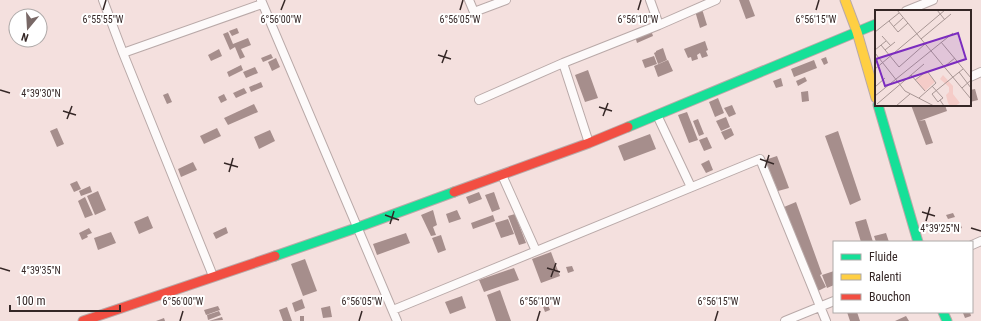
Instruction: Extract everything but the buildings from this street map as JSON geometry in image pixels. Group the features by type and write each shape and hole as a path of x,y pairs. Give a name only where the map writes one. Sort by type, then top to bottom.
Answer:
{"street":[{"path":"103,0 213,276"},
{"path":"469,0 474,12 506,0"},
{"path":"650,0 659,25"},
{"path":"479,100 563,63 659,25 716,0"},
{"path":"844,0 857,32 875,95"},
{"path":"908,10 933,0"},
{"path":"123,53 262,2 356,228 397,321"},
{"path":"83,321 356,228 589,143 875,24"},
{"path":"563,63 589,143"},
{"path":"971,76 981,72"},
{"path":"878,106 918,241"},
{"path":"657,115 691,187"},
{"path":"392,310 760,159 826,321"},
{"path":"502,175 536,251"},
{"path":"785,321 833,301"}],"traffic: fast":[{"path":"628,127 875,24"},
{"path":"878,106 918,241"},
{"path":"275,256 454,192"},
{"path":"943,313 947,321"}],"traffic: slow":[{"path":"845,0 857,32 875,95"}],"traffic: jam":[{"path":"454,192 589,143 628,127"},
{"path":"83,321 275,256"}]}
